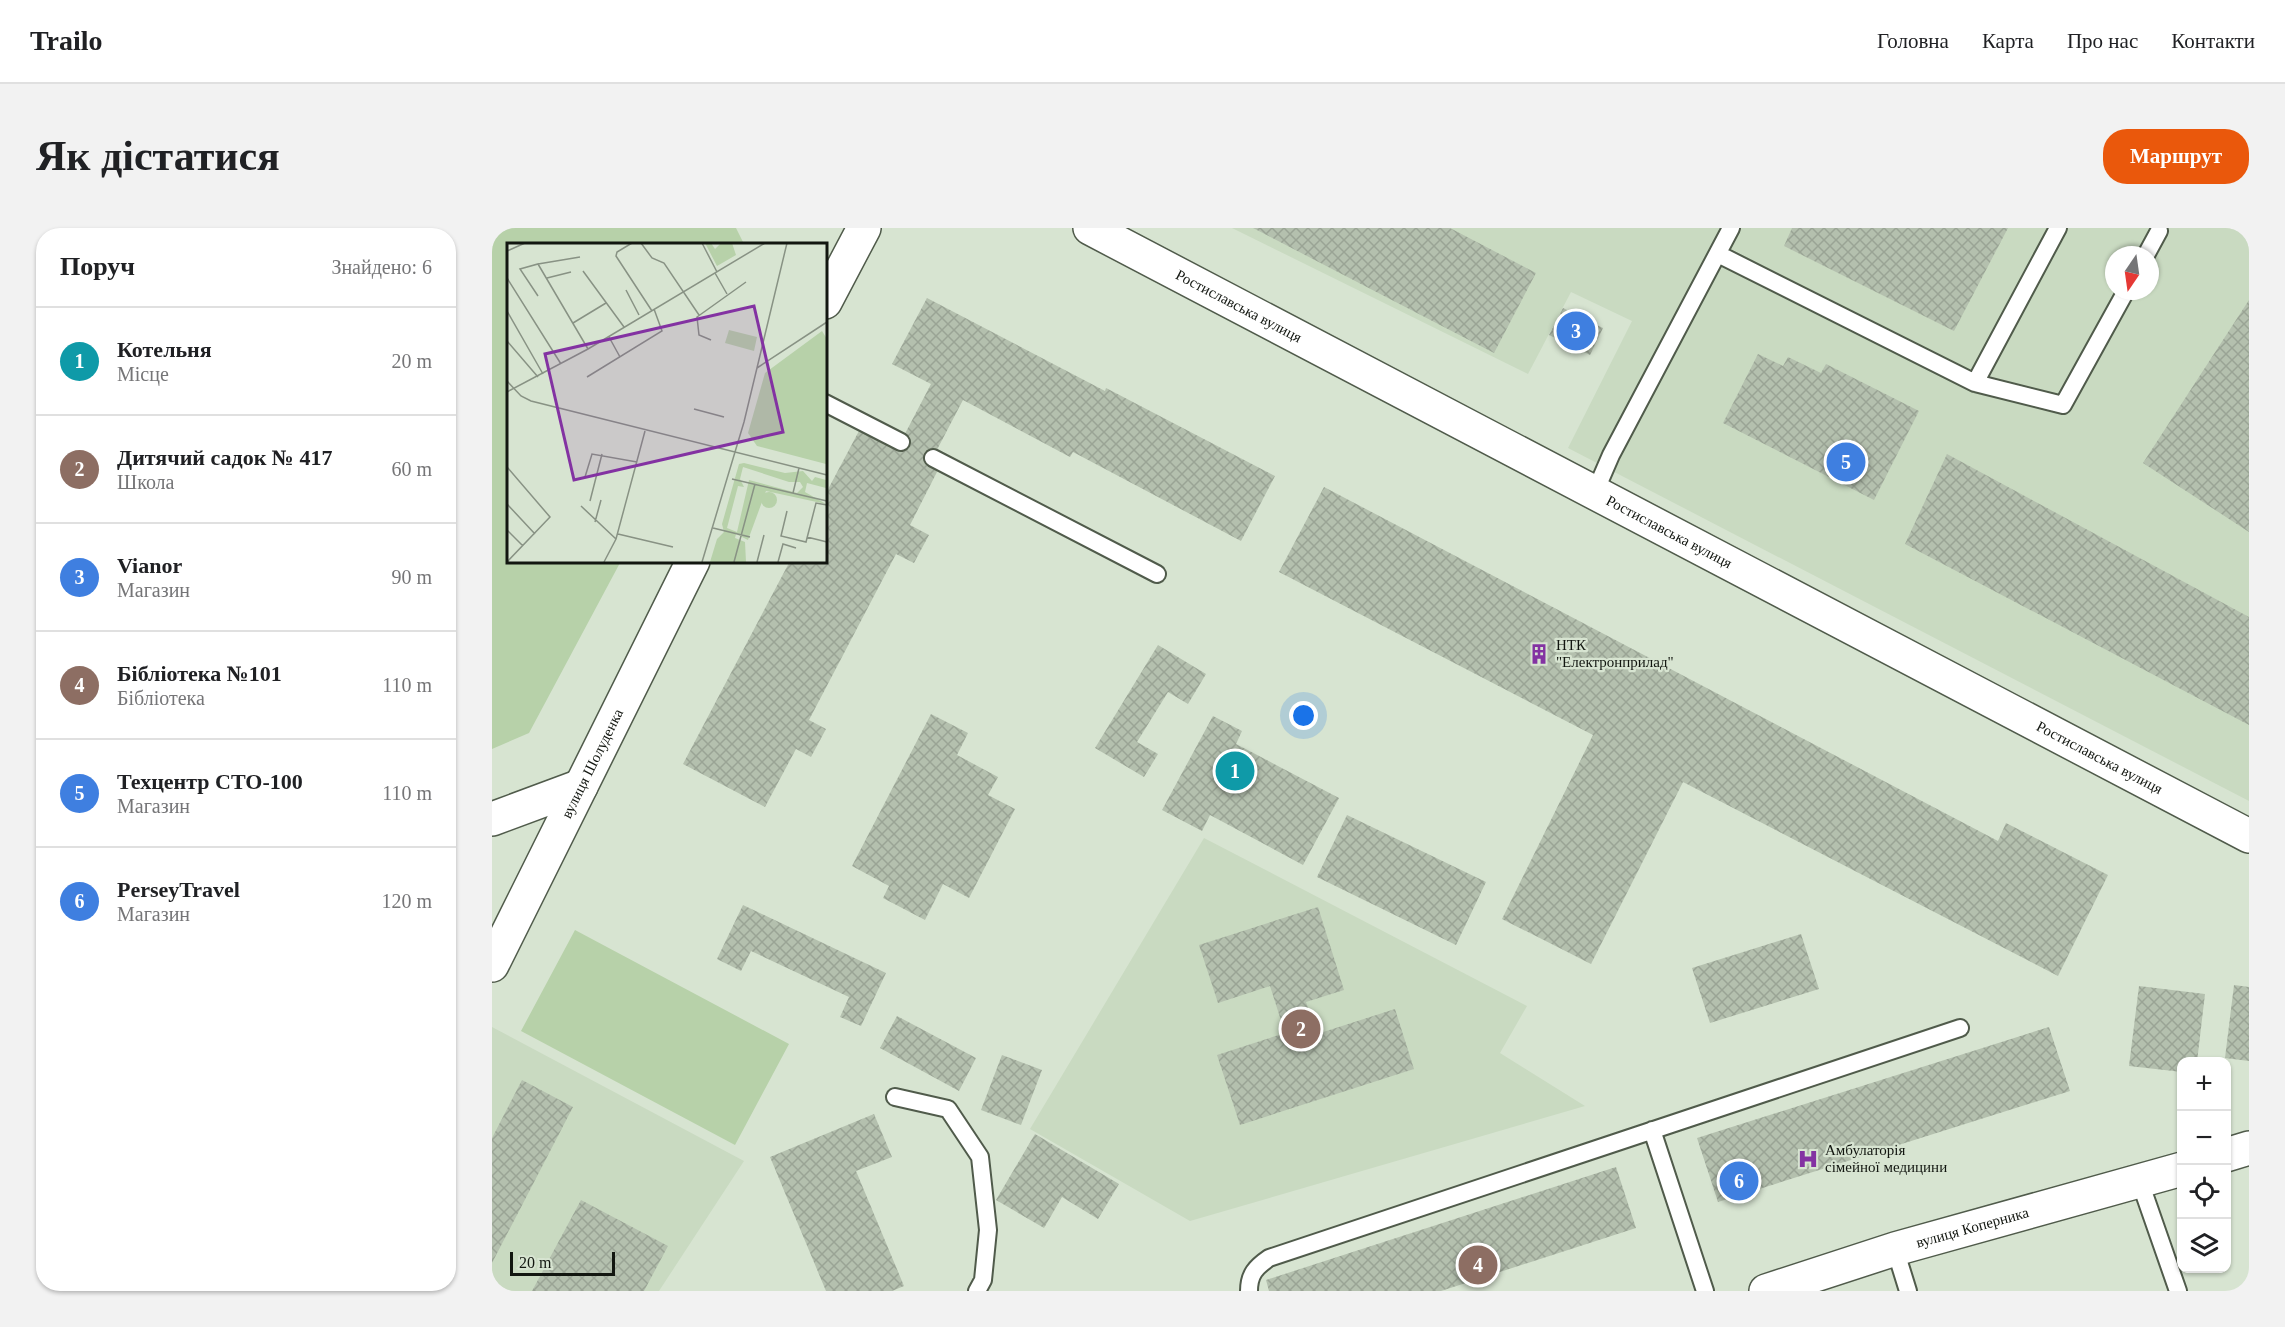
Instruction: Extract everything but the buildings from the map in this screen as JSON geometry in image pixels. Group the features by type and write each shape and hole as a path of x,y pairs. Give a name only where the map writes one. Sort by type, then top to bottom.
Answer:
{"street":[{"path":"826,300 864,228"},
{"name":"Ростиславська вулиця","path":"1090,228 2249,836"},
{"name":"вулиця Шолуденка","path":"492,965 693,562"},
{"path":"492,819 581,786"},
{"path":"2231,1153 2249,1148"},
{"name":"вулиця Коперника","path":"1766,1291 1895,1249 2177,1170"}],"lane":[{"path":"1594,492 1611,455 1731,228"},
{"path":"1975,383 2058,228"},
{"path":"2151,246 2159,231"},
{"path":"1718,254 1975,383 2063,405 2121,300"},
{"path":"826,404 901,442"},
{"path":"933,458 1157,574"},
{"path":"1250,1291 1250,1277 1257,1267 1269,1258 1960,1028"},
{"path":"895,1097 948,1109 981,1157 988,1230 983,1280 977,1291"},
{"path":"1652,1130 1705,1291"},
{"path":"2140,1182 2178,1291"},
{"path":"1895,1249 1908,1291"}],"shaded area":[{"path":"492,228 736,228 744,243 507,243 507,562 620,562 529,733 492,749"},
{"path":"1232,228 2249,228 2249,801 1568,448 1632,321 1571,292 1528,374"},
{"path":"1204,838 1527,1006 1500,1053 1585,1106 1190,1221 1030,1129"},
{"path":"575,930 789,1044 735,1145 521,1031"},
{"path":"492,1027 744,1161 659,1291 492,1291"}],"place":[{"name":"Vianor","path":"1576,331"},
{"name":"Техцентр СТО-100","path":"1846,462"},
{"name":"НТК \"Електронприлад\"","path":"1539,654"},
{"name":"Котельня","path":"1235,771"},
{"name":"Дитячий садок № 417","path":"1301,1029"},
{"name":"Амбулаторія сімейної медицини","path":"1808,1159"},
{"name":"PerseyTravel","path":"1739,1181"},
{"name":"Бібліотека №101","path":"1478,1265"}]}
